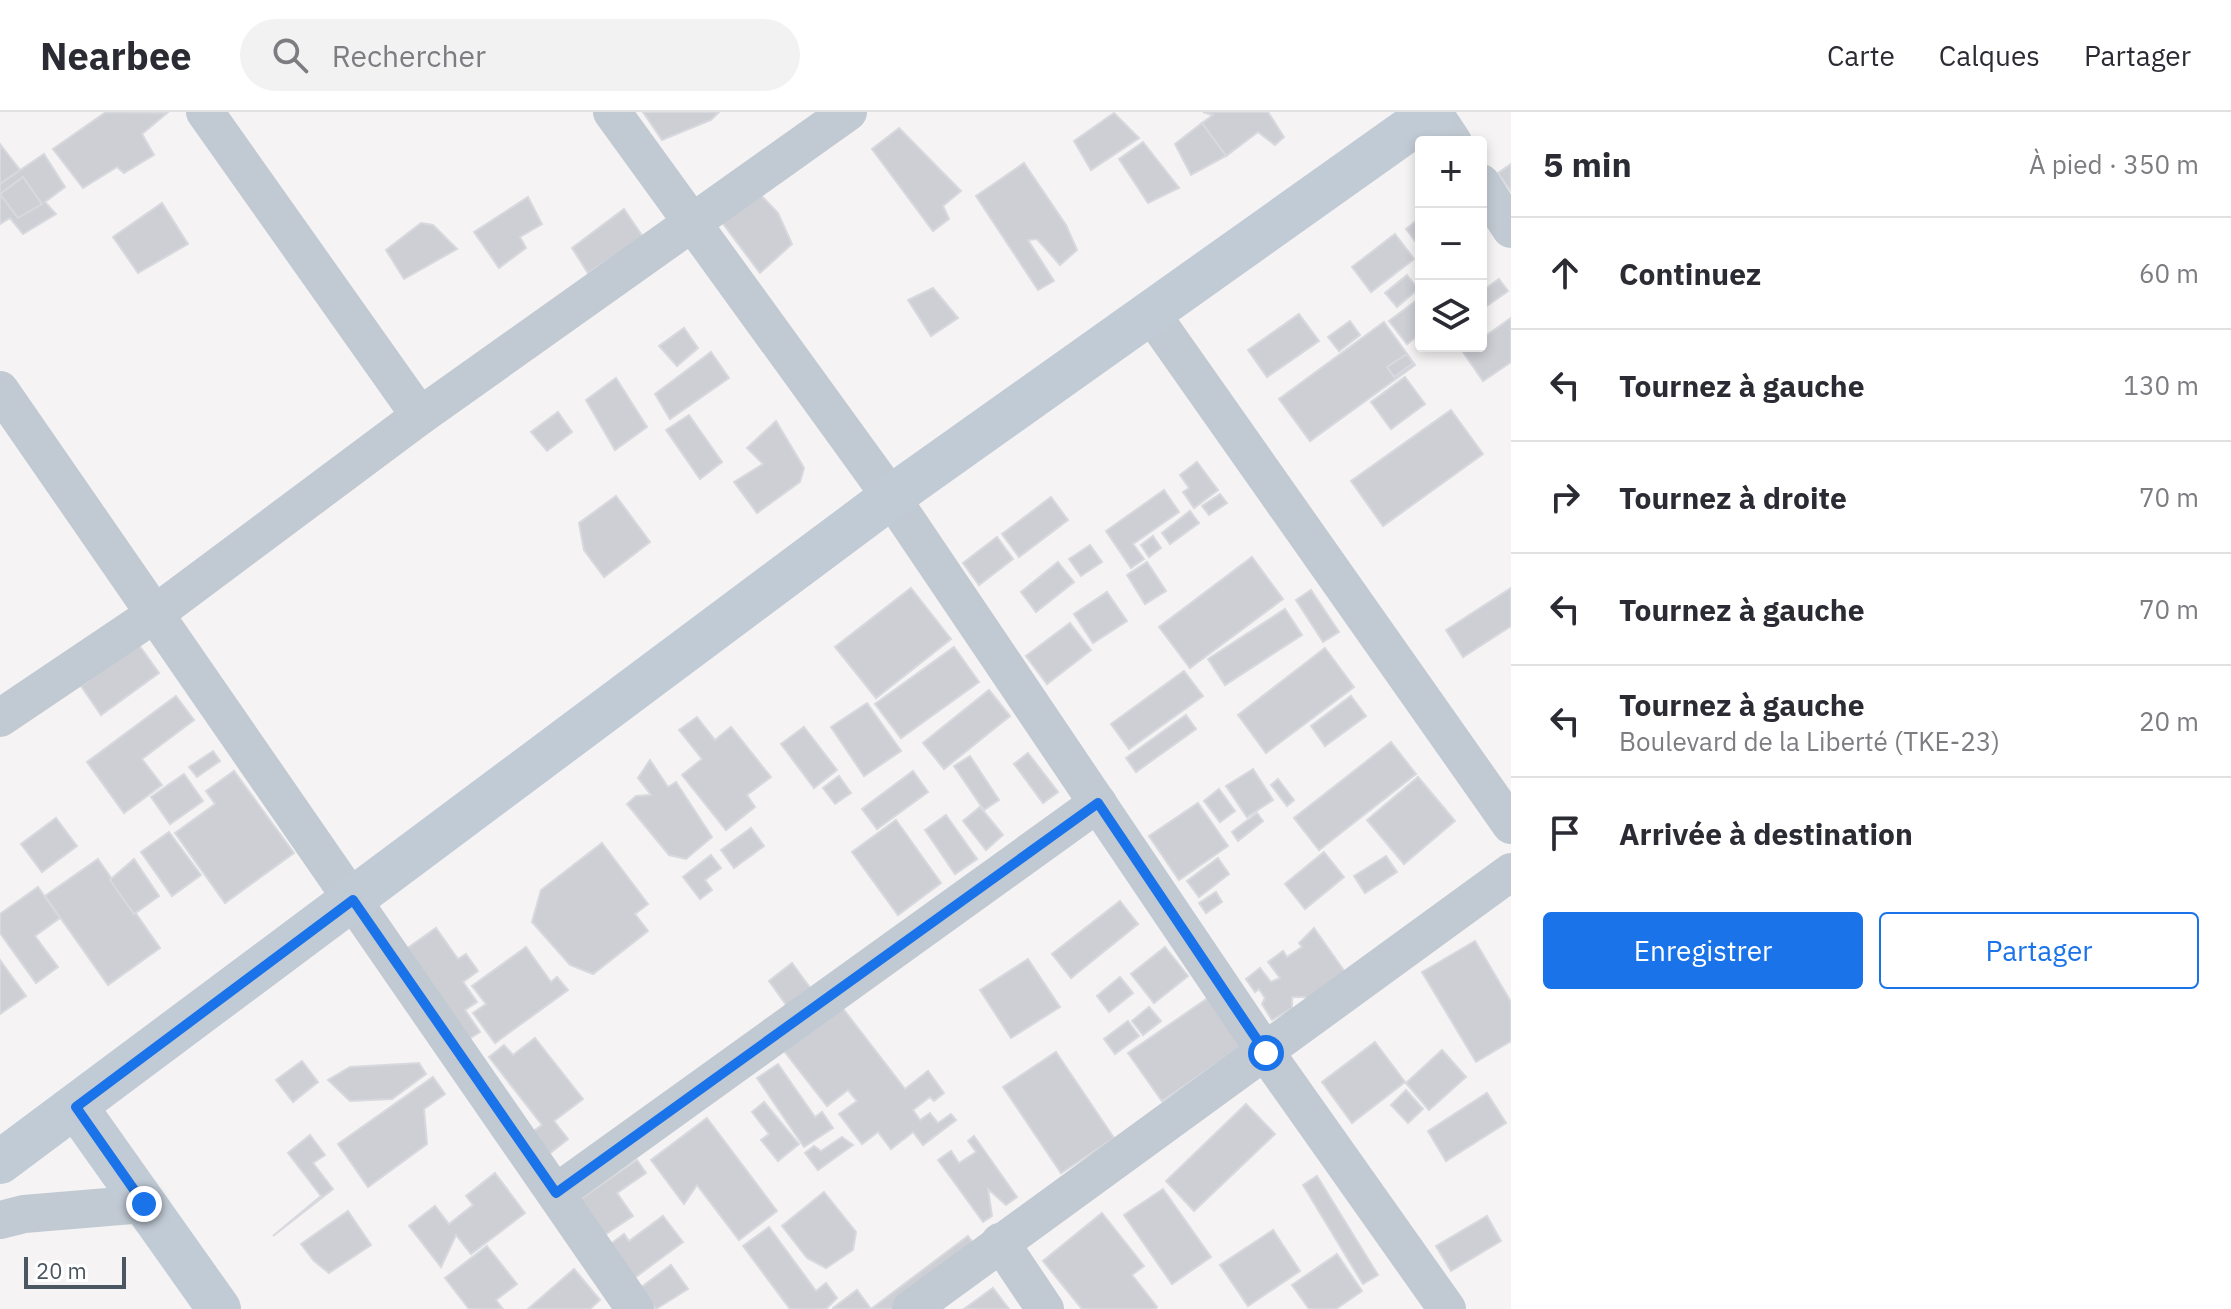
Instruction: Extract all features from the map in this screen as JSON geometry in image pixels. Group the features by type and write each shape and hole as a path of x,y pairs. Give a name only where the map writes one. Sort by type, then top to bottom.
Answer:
{"street":[{"path":"205,112 420,416"},
{"path":"612,112 891,497 1266,1053 1447,1309"},
{"path":"0,718 156,613 420,416 848,112"},
{"path":"0,1162 891,497 1150,312 1433,112 1449,136"},
{"path":"1487,192 1511,229"},
{"path":"1150,312 1511,825"},
{"path":"0,390 635,1309"},
{"path":"556,1193 1098,803"},
{"path":"911,1309 1511,872"},
{"path":"76,1107 219,1309"},
{"path":"0,1220 24,1214 144,1204"},
{"path":"1000,1242 1045,1309"}],"building":[{"path":"106,112 167,113 142,134 154,155 124,173 117,167 83,188 53,149"},
{"path":"643,112 719,112 711,120 662,140"},
{"path":"1203,112 1268,112 1284,137 1275,145 1258,132 1226,156 1202,123 1213,115"},
{"path":"1114,113 1139,138 1091,170 1074,141"},
{"path":"1202,123 1226,156 1191,175 1175,144"},
{"path":"899,128 961,191 943,206 949,219 933,231 872,149"},
{"path":"1143,142 1179,188 1148,203 1119,159"},
{"path":"0,144 20,170 0,184"},
{"path":"44,154 65,187 45,202 56,214 23,234 10,218 0,224 0,184"},
{"path":"1024,163 1066,225 1077,250 1060,265 1037,239 1028,240 1054,281 1038,290 976,196"},
{"path":"1511,164 1511,191 1498,173"},
{"path":"23,177 42,204 18,218 0,194"},
{"path":"758,192 778,213 792,244 760,273 718,217"},
{"path":"528,197 542,224 520,237 526,248 499,268 474,232"},
{"path":"162,203 188,244 138,273 113,237"},
{"path":"624,209 643,237 588,273 572,248"},
{"path":"1415,222 1415,241 1406,229"},
{"path":"421,223 433,225 457,249 404,279 386,250"},
{"path":"1395,234 1414,259 1371,292 1352,267"},
{"path":"1407,275 1415,285 1415,292 1397,307 1385,293"},
{"path":"1499,279 1508,291 1487,306 1487,288"},
{"path":"933,288 958,318 931,336 908,300"},
{"path":"1415,302 1415,338 1407,344 1389,321"},
{"path":"1299,314 1319,341 1267,377 1248,350"},
{"path":"1511,318 1511,362 1483,381 1463,352 1487,352 1487,335"},
{"path":"1350,321 1360,335 1339,351 1328,337"},
{"path":"1384,322 1415,365 1310,441 1279,399"},
{"path":"684,328 698,348 677,366 659,346"},
{"path":"711,352 729,378 670,419 655,394"},
{"path":"1407,354 1413,363 1394,377 1387,367"},
{"path":"1405,377 1425,404 1391,429 1371,402"},
{"path":"616,378 647,427 615,450 586,400"},
{"path":"1451,410 1483,454 1383,526 1351,481"},
{"path":"558,412 572,432 547,451 531,432"},
{"path":"689,415 722,462 700,479 666,430"},
{"path":"776,421 804,468 800,482 757,513 734,482 763,464 747,448"},
{"path":"1197,462 1218,490 1194,508 1183,492 1189,488 1180,475"},
{"path":"1164,490 1179,512 1133,544 1144,559 1131,568 1106,531"},
{"path":"1220,494 1227,503 1209,515 1202,506"},
{"path":"616,496 650,542 604,577 584,550 579,523"},
{"path":"1051,497 1068,520 1019,557 1002,534"},
{"path":"1190,511 1199,523 1170,544 1162,533"},
{"path":"1153,536 1161,548 1149,557 1141,545"},
{"path":"997,537 1013,559 979,585 963,563"},
{"path":"1090,545 1102,562 1081,576 1069,559"},
{"path":"1252,557 1283,599 1190,668 1159,627"},
{"path":"1058,562 1074,582 1036,612 1021,592"},
{"path":"1147,562 1166,591 1145,604 1127,575"},
{"path":"911,588 951,639 876,698 835,647"},
{"path":"1511,588 1511,626 1463,657 1446,630"},
{"path":"1311,590 1339,632 1323,642 1296,600"},
{"path":"1107,592 1127,621 1093,643 1074,614"},
{"path":"1285,609 1302,635 1225,685 1208,659"},
{"path":"1070,623 1091,650 1047,684 1026,656"},
{"path":"139,645 159,673 101,715 81,686"},
{"path":"954,647 979,682 901,738 875,704"},
{"path":"1325,648 1354,687 1266,753 1238,715"},
{"path":"1184,671 1203,696 1129,749 1111,724"},
{"path":"989,690 1010,716 944,769 923,743"},
{"path":"176,696 194,720 142,759 162,785 124,813 87,762"},
{"path":"1351,696 1366,716 1325,746 1311,726"},
{"path":"867,703 901,751 864,776 831,727"},
{"path":"1186,715 1196,729 1136,772 1126,758"},
{"path":"697,717 715,740 731,727 771,777 747,795 755,807 726,830 682,775 702,759 679,730"},
{"path":"804,727 837,770 814,788 781,744"},
{"path":"1391,742 1416,774 1319,850 1294,818"},
{"path":"213,751 220,761 197,777 189,767"},
{"path":"1028,753 1058,792 1043,803 1014,764"},
{"path":"970,756 999,800 984,810 954,766"},
{"path":"650,760 668,787 676,782 712,837 686,859 669,855 627,804 636,796 651,795 638,778"},
{"path":"1253,769 1273,800 1247,817 1226,786"},
{"path":"234,771 294,853 225,903 175,833 215,804 206,791"},
{"path":"913,771 928,792 877,829 862,809"},
{"path":"184,774 203,801 170,824 151,797"},
{"path":"839,776 851,793 835,804 823,788"},
{"path":"1418,777 1455,821 1404,864 1367,820"},
{"path":"1278,779 1294,800 1287,806 1271,785"},
{"path":"1219,789 1235,811 1220,822 1204,801"},
{"path":"1198,803 1228,846 1179,880 1149,836"},
{"path":"980,807 1003,835 986,850 963,821"},
{"path":"1257,813 1263,821 1238,841 1232,832"},
{"path":"946,815 977,859 955,874 925,830"},
{"path":"56,818 77,846 42,872 21,844"},
{"path":"896,820 941,883 898,915 852,852"},
{"path":"751,828 764,846 734,868 721,850"},
{"path":"169,832 201,875 172,896 141,852"},
{"path":"602,843 648,904 635,914 648,931 593,974 570,965 532,922 541,890"},
{"path":"1324,852 1344,877 1305,909 1285,884"},
{"path":"711,855 721,868 705,880 712,890 700,899 683,877"},
{"path":"1386,856 1397,872 1365,893 1354,876"},
{"path":"1218,858 1229,874 1199,897 1187,881"},
{"path":"98,859 160,948 108,985 45,896"},
{"path":"134,859 159,896 134,914 110,880"},
{"path":"38,887 60,918 35,936 58,967 36,983 0,933 0,914"},
{"path":"1216,892 1222,902 1206,913 1199,903"},
{"path":"1120,901 1138,924 1071,978 1052,954"},
{"path":"436,928 458,959 466,954 478,971 463,982 477,1002 465,1010 480,1032 466,1041 402,952"},
{"path":"1314,928 1345,972 1307,1002 1305,997 1292,997 1292,1008 1272,1020 1262,1004 1265,998 1259,989 1255,992 1246,979 1260,968 1271,982 1280,978 1268,962 1283,951 1287,957 1302,947 1299,943"},
{"path":"1475,941 1511,1002 1511,1041 1476,1062 1422,972"},
{"path":"526,947 551,982 557,977 568,990 495,1043 473,1013 486,1004 472,986"},
{"path":"1165,947 1188,976 1154,1003 1131,974"},
{"path":"1028,959 1060,1007 1011,1038 980,990"},
{"path":"0,960 26,996 0,1014"},
{"path":"792,963 811,989 787,1006 769,981"},
{"path":"1120,977 1133,993 1109,1012 1097,996"},
{"path":"1208,998 1241,1047 1162,1101 1128,1053"},
{"path":"841,1006 905,1089 928,1071 944,1093 934,1101 930,1097 913,1110 920,1120 930,1113 938,1123 951,1114 956,1120 923,1145 913,1132 891,1149 878,1132 862,1144 839,1114 857,1101 848,1090 827,1106 784,1051"},
{"path":"1149,1007 1161,1021 1143,1035 1132,1021"},
{"path":"1128,1021 1139,1036 1115,1054 1104,1039"},
{"path":"535,1038 583,1099 554,1121 568,1139 549,1154 532,1132 542,1125 489,1057 504,1045 513,1055"},
{"path":"1375,1042 1405,1082 1352,1123 1322,1082"},
{"path":"1442,1050 1466,1077 1429,1110 1406,1083"},
{"path":"1056,1052 1114,1138 1061,1173 1003,1087"},
{"path":"302,1061 318,1082 293,1102 276,1080"},
{"path":"419,1063 426,1074 392,1099 350,1101 328,1080 350,1067"},
{"path":"778,1064 815,1117 822,1112 833,1128 804,1147 757,1078"},
{"path":"433,1077 445,1094 424,1109 427,1144 368,1187 338,1144"},
{"path":"1406,1090 1423,1109 1408,1123 1391,1105"},
{"path":"1487,1093 1506,1123 1446,1161 1428,1131"},
{"path":"764,1102 799,1144 778,1161 761,1140 769,1134 752,1112"},
{"path":"1246,1104 1275,1134 1194,1211 1166,1181"},
{"path":"707,1118 777,1211 739,1240 697,1185 684,1204 651,1160"},
{"path":"310,1135 325,1155 313,1163 333,1189 273,1236 321,1196 288,1153"},
{"path":"974,1136 1017,1197 1006,1205 988,1189 992,1216 983,1222 938,1160 951,1151 959,1163 976,1152 968,1141"},
{"path":"842,1137 853,1145 818,1170 805,1153 814,1146 821,1151"},
{"path":"637,1160 646,1173 617,1193 633,1216 600,1238 576,1202"},
{"path":"495,1173 525,1213 471,1254 456,1235 441,1267 409,1226 435,1206 449,1224 473,1205 466,1196"},
{"path":"1317,1176 1378,1275 1363,1284 1303,1185"},
{"path":"1163,1189 1211,1257 1172,1284 1124,1215"},
{"path":"824,1192 856,1232 853,1250 826,1268 807,1258 782,1226"},
{"path":"348,1211 371,1245 329,1273 314,1261 301,1244"},
{"path":"1102,1213 1144,1266 1132,1275 1157,1307 1155,1309 1082,1309 1043,1261"},
{"path":"663,1216 683,1242 633,1279 608,1246 624,1234 629,1241"},
{"path":"1487,1216 1501,1241 1451,1271 1436,1246"},
{"path":"769,1227 816,1291 826,1283 837,1298 826,1309 790,1309 743,1246"},
{"path":"1273,1230 1300,1271 1248,1306 1220,1265"},
{"path":"968,1236 978,1250 899,1309 871,1309"},
{"path":"487,1246 517,1284 496,1300 503,1309 469,1309 445,1278"},
{"path":"1337,1254 1362,1291 1336,1309 1309,1309 1292,1285"},
{"path":"671,1265 688,1289 656,1309 640,1288"},
{"path":"574,1269 600,1300 590,1309 528,1309"},
{"path":"993,1288 1009,1309 964,1309"},
{"path":"857,1290 871,1309 833,1309 833,1308"}],"route":[{"path":"144,1204 76,1107 353,900 556,1193 1098,803 1266,1053"}]}
